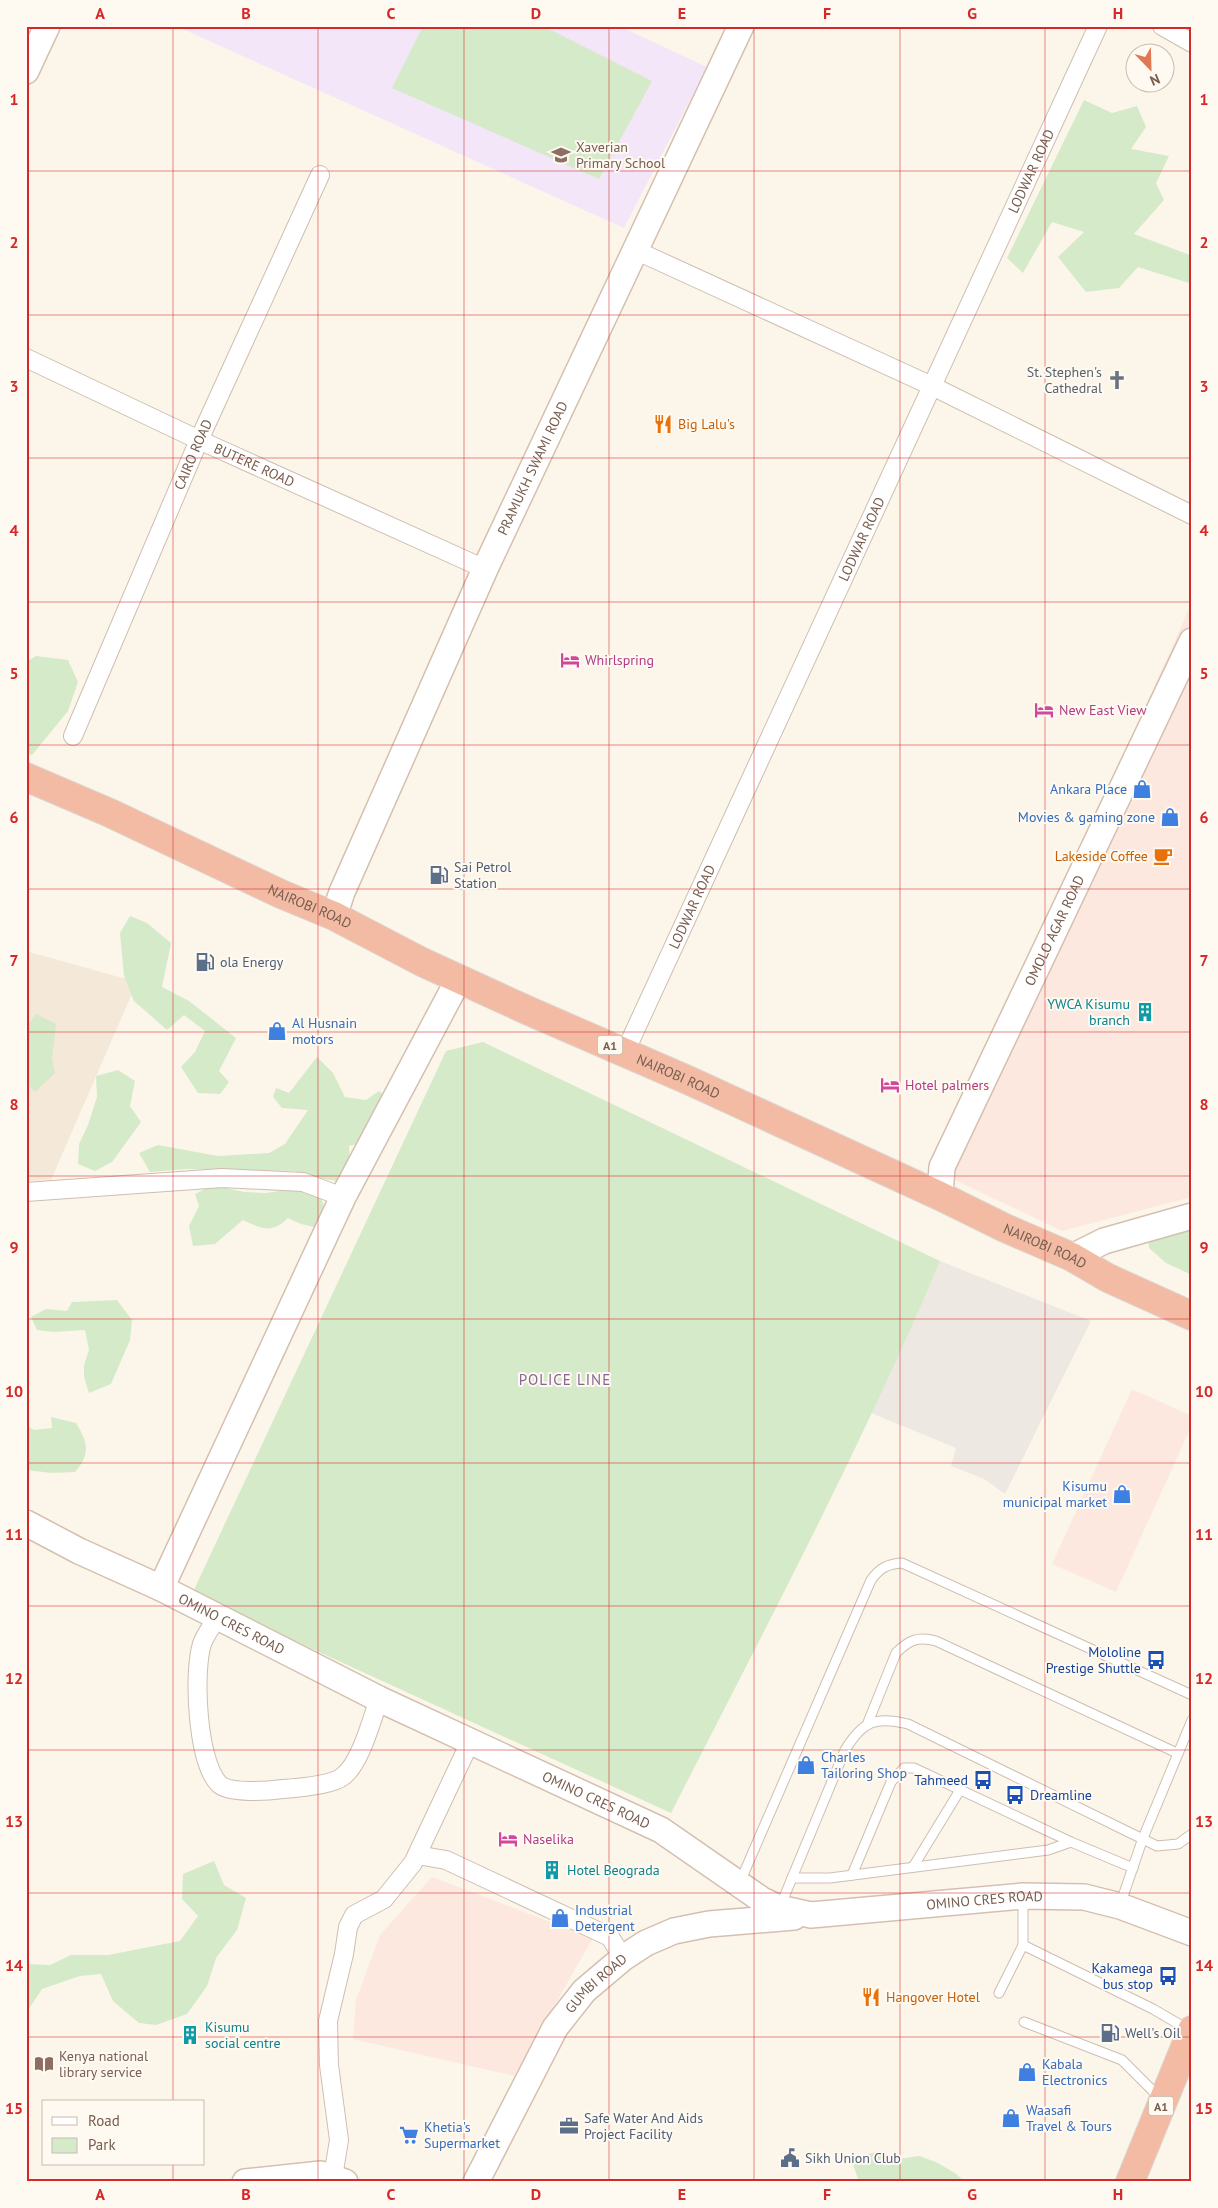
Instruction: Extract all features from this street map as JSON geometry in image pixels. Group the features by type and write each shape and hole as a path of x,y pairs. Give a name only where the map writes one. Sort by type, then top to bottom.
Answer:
{"highway":[{"name":"NAIROBI ROAD","path":"26,777 110,812 281,894 334,916 422,962 625,1052 940,1196 1005,1228 1072,1257 1108,1278 1192,1317"},
{"name":"NAIROBI ROAD","path":"26,787 106,822 456,986 1069,1259 1115,1284 1192,1317"},
{"name":"A1","path":"1130,2182 1191,2031"},
{"name":"A1","path":"1146,2182 1192,2075"}],"street":[{"path":"26,71 47,26"},
{"name":"PRAMUKH SWAMI ROAD","path":"334,916 342,892 485,569 741,26"},
{"name":"LODWAR ROAD","path":"625,1052 1098,26"},
{"path":"1162,26 1192,43"},
{"name":"CAIRO ROAD","path":"73,736 198,440 320,175"},
{"path":"635,250 932,386 1192,515"},
{"name":"BUTERE ROAD","path":"26,358 198,440 485,569"},
{"name":"OMOLO AGAR ROAD","path":"940,1196 942,1167 1192,641"},
{"path":"161,1588 343,1197 456,986"},
{"path":"26,1192 222,1178 303,1182 343,1197"},
{"path":"1072,1257 1104,1241 1192,1216"},
{"name":"OMINO CRES ROAD","path":"26,1523 79,1551 161,1588 380,1699 661,1830 739,1885 762,1900 780,1908 811,1915 1023,1896 1084,1897 1120,1906 1192,1932"},
{"path":"217,1617 202,1643 199,1666 200,1730 207,1764 220,1785 234,1790 271,1790 304,1787 342,1778 351,1767 357,1755 380,1699"},
{"path":"245,2182 321,2174 339,2179 339,2140 330,2065 328,2021 344,1954 348,1927 354,1915 384,1899 417,1855 471,1740"},
{"path":"417,1855 446,1860 610,1936 623,1958"},
{"name":"GUMBI ROAD","path":"476,2182 555,2028 584,1991 623,1958 646,1943 674,1931 709,1924 811,1915"}],"lane":[{"path":"739,1885 871,1580 879,1569 889,1564 902,1563 1192,1695"},
{"path":"867,1725 896,1652 905,1644 923,1638 936,1640 1177,1753"},
{"path":"1120,1906 1143,1838 1192,1720"},
{"path":"780,1908 845,1750 856,1733 867,1725 879,1721 908,1724 1157,1846 1178,1844 1192,1834"},
{"path":"852,1875 891,1782 904,1768 914,1768 1072,1842 1133,1868"},
{"path":"913,1867 960,1790"},
{"path":"792,1878 830,1878 1048,1850 1072,1842"},
{"path":"999,1993 1023,1944 1023,1896"},
{"path":"1023,1944 1153,2009 1191,2031"},
{"path":"1024,2022 1122,2060 1163,2102"}],"shaded area":[{"name":"Xaverian Primary School","path":"176,26 619,26 707,67 624,228"},
{"path":"1192,602 1192,1197 1062,1231 938,1172"},
{"path":"26,951 137,982 51,1180 26,1181"},
{"path":"940,1261 1091,1321 1005,1494 984,1479 951,1466 956,1448 871,1413"},
{"name":"Kisumu municipal market","path":"1132,1389 1192,1416 1192,1425 1116,1592 1052,1564"},
{"path":"432,1877 593,1938 514,2076 353,2039 356,2000 380,1935"}],"green space":[{"path":"423,26 543,26 652,81 599,179 392,88"},
{"path":"1084,100 1112,113 1137,106 1146,127 1131,149 1169,156 1156,183 1164,200 1134,234 1190,255 1192,253 1192,284 1138,267 1119,288 1086,292 1058,257 1084,232 1052,222 1023,273 1007,258"},
{"path":"36,656 68,660 78,682 68,711 32,755 26,753 26,662"},
{"path":"130,916 147,923 171,943 162,987 189,1001 236,1038 219,1071 229,1082 220,1094 198,1093 181,1067 195,1052 205,1031 184,1015 167,1030 134,1001 124,976 120,933"},
{"path":"36,1014 56,1024 52,1059 55,1073 35,1092 26,1083 26,1028"},
{"path":"483,1042 940,1261 844,1471 671,1813 192,1594 446,1051"},
{"path":"317,1057 333,1073 345,1097 366,1100 379,1091 386,1096 364,1142 349,1146 350,1166 339,1181 315,1178 295,1171 187,1169 150,1172 139,1153 158,1145 218,1156 269,1153 285,1144 308,1110 282,1108 273,1097 276,1088 289,1093"},
{"path":"118,1070 135,1081 130,1106 141,1122 112,1162 95,1171 78,1164 79,1144 88,1125 97,1097 96,1076"},
{"path":"213,1185 244,1192 266,1193 298,1188 321,1197 327,1217 314,1227 288,1218 272,1228 261,1228 243,1220 215,1244 193,1246 189,1226 199,1206 195,1194"},
{"path":"1192,1223 1192,1275 1166,1263 1149,1248 1148,1234"},
{"path":"117,1300 132,1320 130,1340 111,1384 89,1393 84,1377 84,1365 89,1350 85,1330 54,1332 37,1330 31,1317 46,1309 67,1311 72,1302"},
{"path":"51,1417 76,1423 83,1437 86,1454 75,1472 52,1473 26,1470 26,1425 34,1430 52,1428"},
{"path":"214,1861 224,1885 246,1898 237,1930 216,1958 207,1986 187,2014 156,2025 139,2023 113,2001 101,1974 80,1976 42,1989 26,2013 26,1961 28,1964 50,1965 71,1955 108,1955 180,1941 198,1916 182,1899 183,1874"},
{"path":"881,2151 899,2159 919,2156 936,2162 955,2173 965,2182 859,2182 852,2161 859,2156"}],"place":[{"name":"Xaverian Primary School","path":"561,155"},
{"name":"St. Stephen's Cathedral","path":"1117,380"},
{"name":"Big Lalu's","path":"663,424"},
{"name":"Whirlspring","path":"570,660"},
{"name":"New East View","path":"1044,710"},
{"name":"Ankara Place","path":"1142,789"},
{"name":"Movies & gaming zone","path":"1170,817"},
{"name":"Lakeside Coffee","path":"1163,856"},
{"name":"Sai Petrol Station","path":"439,875"},
{"name":"ola Energy","path":"205,962"},
{"name":"YWCA Kisumu branch","path":"1145,1012"},
{"name":"Al Husnain motors","path":"277,1031"},
{"name":"Hotel palmers","path":"890,1085"},
{"name":"Kisumu municipal market","path":"1122,1494"},
{"name":"Mololine Prestige Shuttle","path":"1156,1660"},
{"name":"Charles Tailoring Shop","path":"806,1765"},
{"name":"Tahmeed","path":"983,1780"},
{"name":"Dreamline","path":"1015,1795"},
{"name":"Naselika","path":"508,1839"},
{"name":"Hotel Beograda","path":"552,1870"},
{"name":"Industrial Detergent","path":"560,1918"},
{"name":"Kakamega bus stop","path":"1168,1976"},
{"name":"Hangover Hotel","path":"871,1997"},
{"name":"Well's Oil","path":"1110,2033"},
{"name":"Kisumu social centre","path":"190,2035"},
{"name":"Kenya national library service","path":"44,2064"},
{"name":"Kabala Electronics","path":"1027,2072"},
{"name":"Waasafi Travel & Tours","path":"1011,2118"},
{"name":"Safe Water And Aids Project Facility","path":"569,2126"},
{"name":"Khetia's Supermarket","path":"409,2135"},
{"name":"Sikh Union Club","path":"790,2158"}],"district":[{"name":"POLICE LINE","path":"565,1379"}]}
